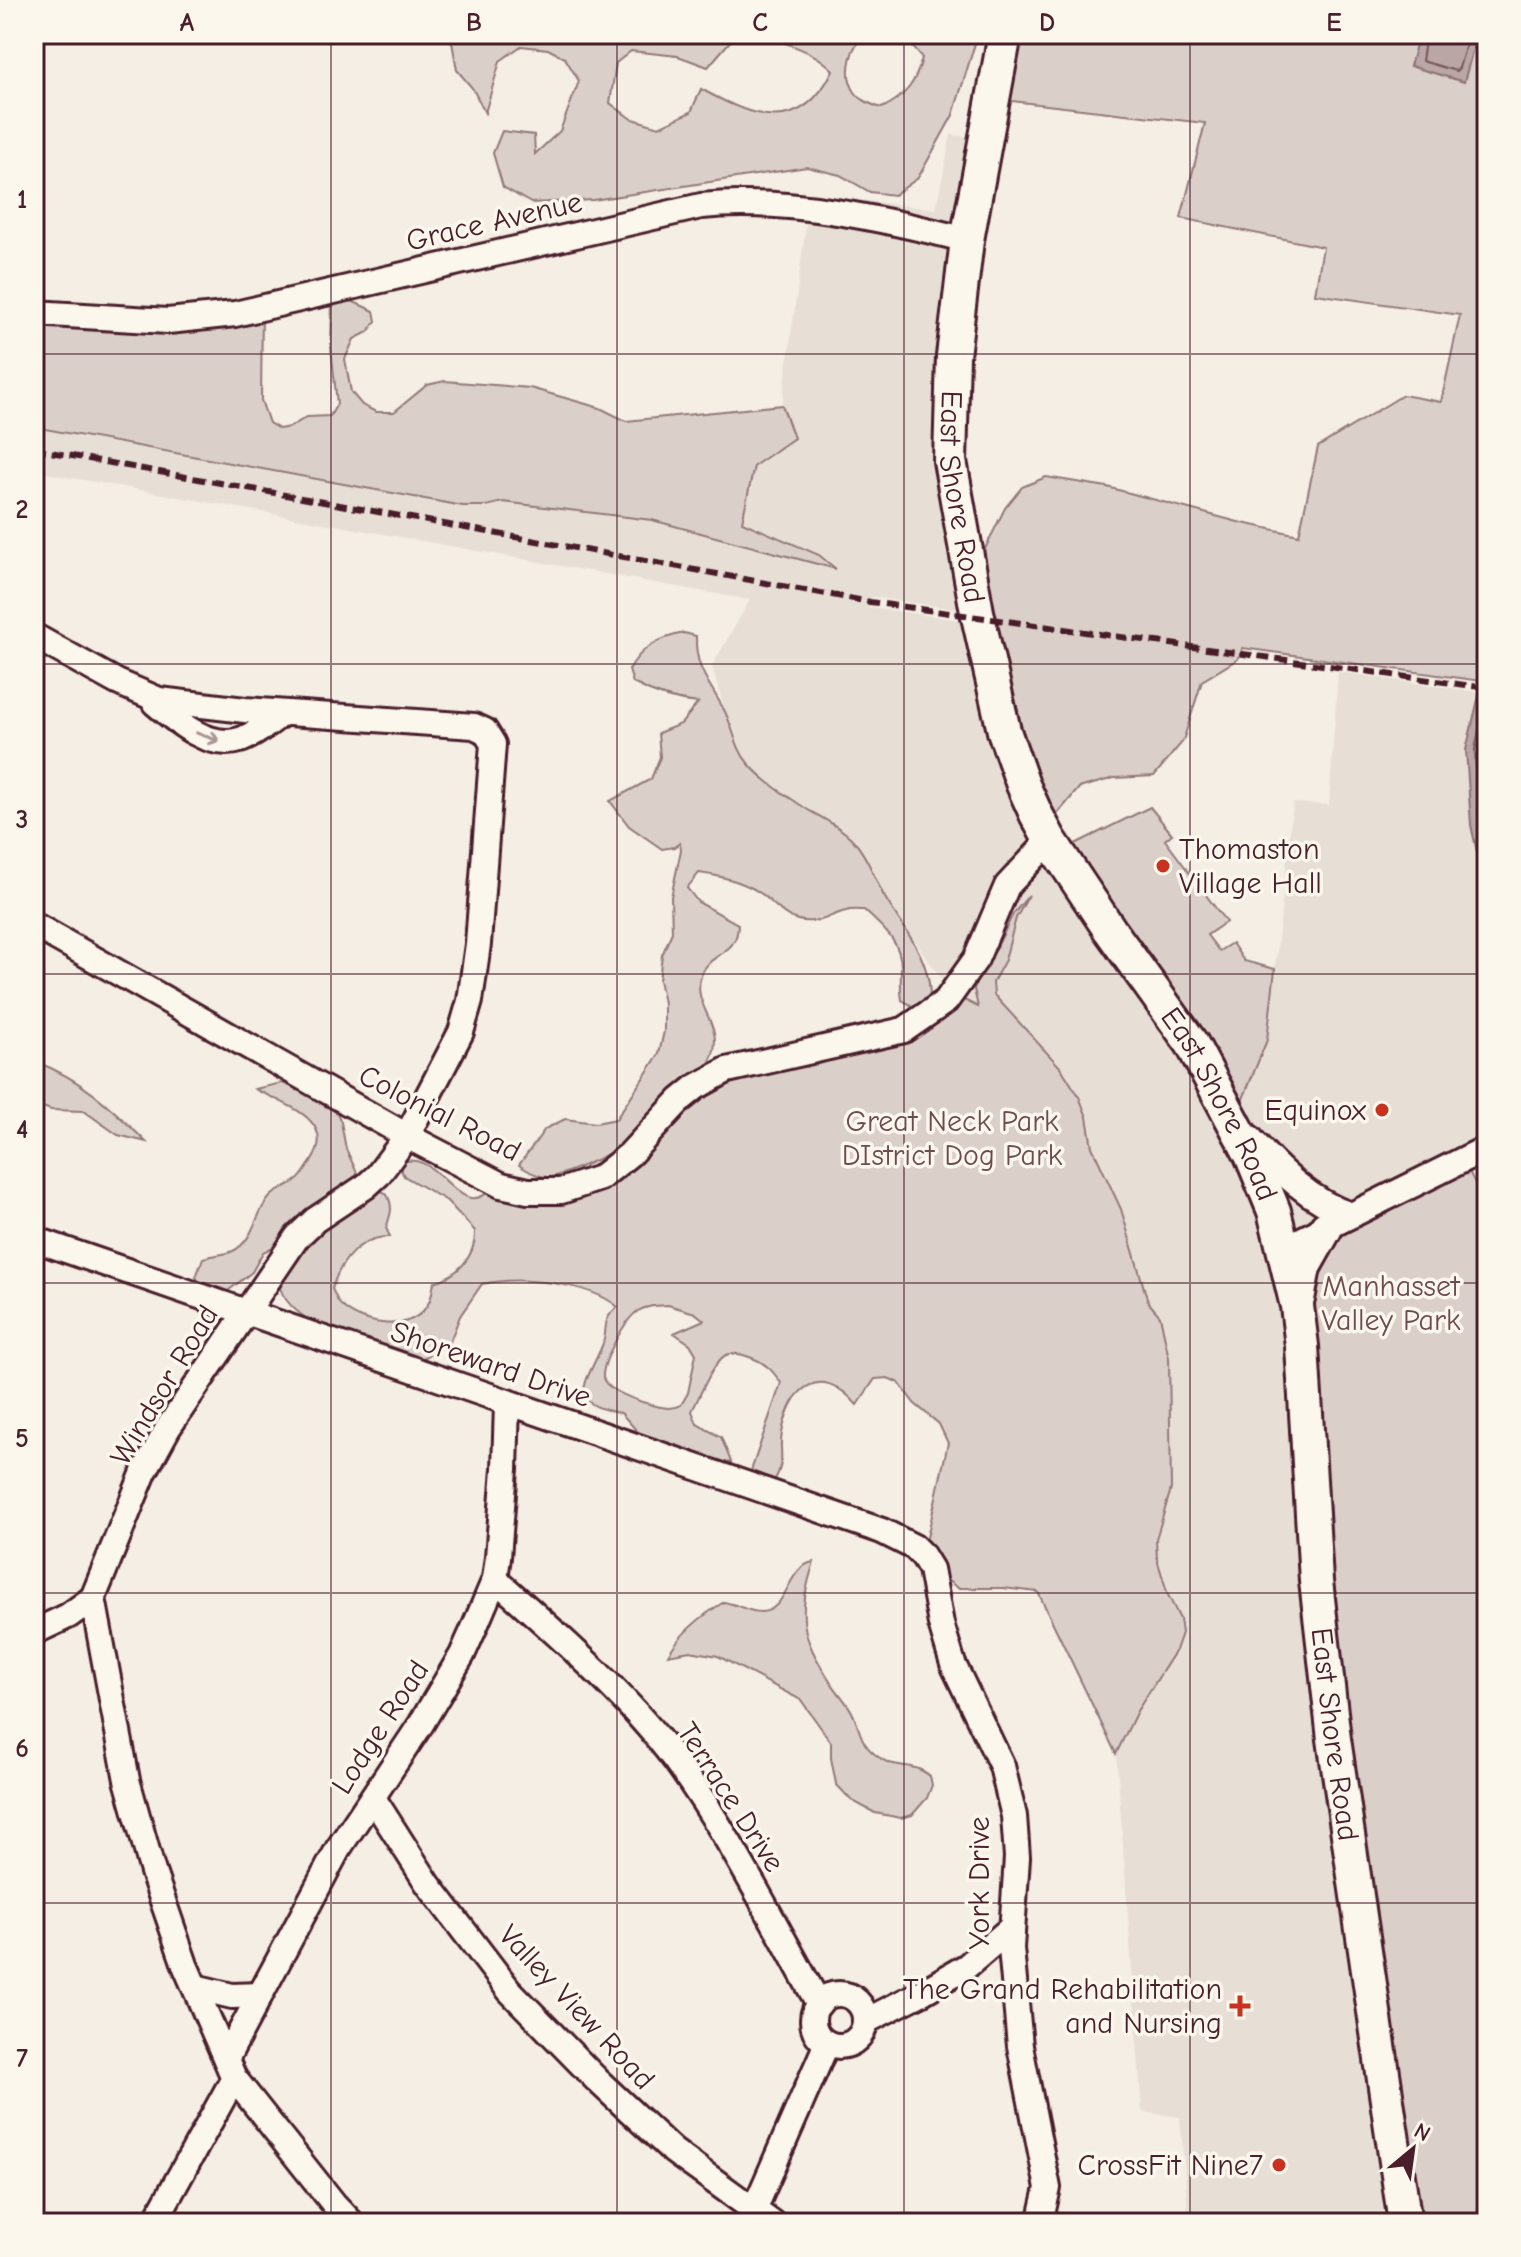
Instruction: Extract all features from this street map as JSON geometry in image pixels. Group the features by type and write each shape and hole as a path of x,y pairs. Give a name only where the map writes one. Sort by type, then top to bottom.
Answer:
{"main road":[{"name":"East Shore Road","path":"1005,34 967,240 953,356 950,461 985,656 1004,731 1023,785 1050,840 1110,930 1180,1024 1234,1121 1267,1191 1283,1249 1297,1306 1302,1346 1317,1597 1334,1739 1405,2223"},
{"path":"1297,1306 1304,1267 1339,1222"}],"street":[{"name":"Grace Avenue","path":"34,313 168,321 235,314 685,209 730,203 797,207 904,225 967,240"},
{"path":"34,636 143,694 202,736 225,742 239,741 283,713"},
{"path":"143,694 178,704 283,713"},
{"name":"Windsor Road","path":"93,1598 144,1472 176,1415 297,1237 315,1220 378,1175 407,1136 451,1054 470,1001 478,944 493,748 488,734 474,726 283,713"},
{"name":"Colonial Road","path":"34,925 407,1136 501,1185 528,1191 561,1191 600,1178 630,1154 680,1100 712,1077 727,1070 904,1030 946,1001 976,959 1007,886 1050,840"},
{"path":"1234,1121 1268,1158 1303,1189 1329,1206 1339,1222"},
{"path":"1283,1249 1487,1148"},
{"name":"Shoreward Drive","path":"34,1239 882,1531 908,1543 923,1556"},
{"name":"Lodge Road","path":"154,2223 230,2068 260,1995 338,1849 450,1677 495,1579 504,1494 507,1404"},
{"name":"York Drive","path":"923,1556 933,1575 941,1624 953,1664 1002,1766 1014,1816 1017,1857 1011,1928 1020,2046 1048,2188 1040,2223"},
{"name":"Terrace Drive","path":"495,1579 612,1688 674,1759 708,1809 819,2004"},
{"path":"34,1632 68,1616 93,1598 127,1780 153,1872 195,1987 230,2068 352,2223"},
{"name":"Valley View Road","path":"373,1798 428,1884 509,1990 597,2080 673,2151 763,2216"},
{"path":"866,2021 967,1966 1011,1928"},
{"path":"195,1987 232,1996 260,1995"},
{"path":"830,1996 848,1996 861,2005 866,2021 860,2037 838,2047 827,2043 816,2033 813,2016 819,2004 830,1996"},
{"path":"763,2216 827,2043"}],"shaded area":[{"path":"951,135 987,138 953,356 977,612 872,597 869,607 980,623 1044,830 1267,1040 1293,803 1329,805 1338,672 1478,692 1466,750 1471,825 1487,897 1487,1148 1283,1249 1405,2223 1189,2223 1180,2117 1142,2112 1101,1538 952,994 839,832 738,759 712,666 750,600 34,471 34,427 463,506 503,502 652,520 834,568 819,555 742,522 754,466 794,438 782,405 810,194 936,209"}],"green space":[{"path":"444,34 752,34 732,39 708,67 678,56 631,51 616,63 610,103 630,118 659,127 691,112 701,89 739,108 775,116 791,113 806,105 820,91 833,70 808,52 760,34 867,34 853,52 849,77 857,95 882,108 908,88 922,58 909,44 880,34 976,34 976,40 953,115 918,178 894,195 870,192 840,175 807,167 593,200 531,203 503,187 493,153 502,131 534,135 535,154 560,131 579,81 565,58 548,49 521,46 500,61 485,113 473,89 457,70 452,42"},
{"path":"1005,34 1487,34 1487,661 1481,681 1243,648 1238,659 1202,681 1183,741 1154,776 1114,778 1079,788 1044,830 978,563 1005,508 1022,487 1046,477 1107,487 1299,535 1318,447 1403,395 1441,402 1460,315 1315,294 1323,247 1181,218 1205,123 994,99"},
{"path":"340,296 374,311 376,321 368,332 354,339 345,359 351,392 362,405 376,412 394,412 427,385 445,381 530,388 600,408 626,421 782,405 794,438 754,466 742,522 819,555 836,569 652,520 503,502 463,506 34,427 34,313 262,308 261,400 269,423 279,429 290,427 307,417 330,416 337,404 331,347 332,302"},
{"path":"684,633 696,636 700,666 748,763 775,787 846,833 861,851 884,896 920,953 930,993 918,1009 902,1000 898,950 889,935 864,910 848,910 817,921 798,920 748,886 699,873 687,888 698,902 738,924 733,943 710,962 701,976 700,997 714,1035 712,1057 682,1094 620,1146 569,1171 539,1176 519,1165 545,1129 565,1119 596,1123 616,1119 659,1054 664,1031 664,1003 659,980 662,955 672,932 671,897 680,843 662,849 629,826 610,801 651,779 660,757 658,733 681,724 698,703 681,701 641,687 633,683 629,670 639,655 652,645"},
{"path":"1150,807 1172,834 1165,840 1226,922 1207,935 1219,951 1232,943 1244,961 1275,969 1267,1040 1234,1121 1059,852"},
{"name":"Great Neck Park DIstrict Dog Park","path":"1029,895 1016,918 1005,960 993,982 994,995 1061,1068 1079,1097 1087,1117 1092,1147 1121,1209 1148,1302 1160,1316 1169,1358 1171,1489 1156,1539 1157,1559 1168,1595 1180,1619 1182,1633 1176,1650 1137,1711 1116,1754 1038,1592 958,1588 940,1575 923,1556 948,1443 939,1424 914,1403 899,1383 888,1378 875,1379 857,1405 831,1385 819,1383 809,1386 800,1392 786,1417 780,1467 774,1481 754,1478 751,1471 781,1383 772,1371 749,1357 726,1355 712,1371 692,1411 697,1424 721,1437 731,1462 718,1465 655,1445 621,1413 603,1409 586,1398 586,1382 602,1346 607,1321 618,1307 590,1292 533,1281 482,1284 460,1316 449,1344 420,1360 341,1336 303,1316 289,1303 280,1288 287,1271 281,1243 263,1252 252,1272 224,1294 204,1289 196,1277 203,1258 233,1251 246,1240 265,1204 273,1194 300,1177 318,1147 318,1135 305,1116 255,1089 282,1083 324,1099 335,1108 346,1149 362,1184 386,1193 391,1210 386,1228 390,1237 369,1241 353,1252 340,1269 332,1289 340,1304 359,1317 382,1323 404,1322 415,1318 426,1308 434,1282 451,1275 464,1264 475,1240 475,1231 447,1201 404,1176 398,1164 412,1161 425,1164 468,1197 479,1197 491,1189 583,1185 696,1087 904,1030 952,994 978,1007 974,989 1013,914","holes":["668,1305 695,1313 704,1320 674,1333 690,1344 696,1354 688,1393 681,1405 669,1408 653,1405 621,1393 606,1383 603,1377 610,1352 621,1331 638,1311"]},
{"path":"34,1061 67,1076 95,1095 146,1142 118,1135 84,1111 51,1110 34,1104"},
{"name":"Manhasset Valley Park","path":"1463,1160 1487,1206 1487,2223 1405,2223 1283,1249"},
{"path":"814,1562 804,1611 804,1625 813,1651 852,1712 868,1748 886,1762 924,1771 930,1776 932,1785 927,1798 912,1815 901,1818 875,1813 851,1800 836,1784 831,1742 801,1700 718,1656 690,1651 668,1655 692,1625 724,1602 756,1612 770,1610 783,1597 798,1571"}],"water":[{"path":"1419,34 1477,34 1464,82 1410,66"},
{"path":"1487,661 1487,897 1471,825 1466,750"}],"railway":[{"path":"34,449 870,602 1487,688"}],"place":[{"name":"Thomaston Village Hall","path":"1163,866"},
{"name":"Equinox","path":"1382,1110"},
{"name":"The Grand Rehabilitation and Nursing","path":"1240,2006"},
{"name":"CrossFit Nine7","path":"1279,2165"}]}
